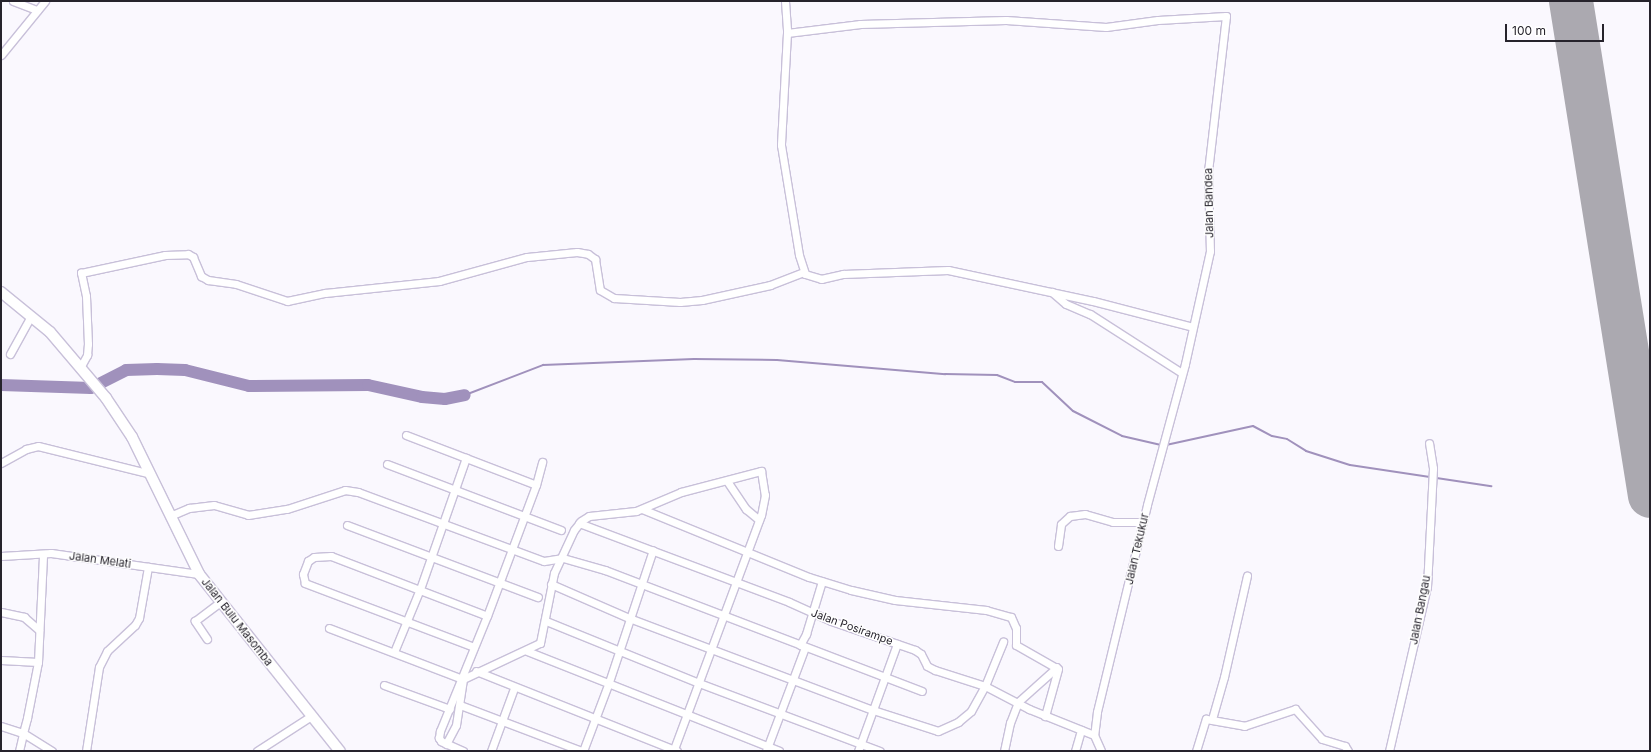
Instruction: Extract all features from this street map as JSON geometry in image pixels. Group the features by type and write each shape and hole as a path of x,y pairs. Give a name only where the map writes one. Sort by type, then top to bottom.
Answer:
{"street":[{"path":"13,1 37,10"},
{"path":"1,55 45,1"},
{"path":"785,1 786,33 781,145 799,255 804,272 809,277 821,279 843,274 948,270 1051,291 1158,316 1193,327"},
{"name":"Jalan Bandea","path":"786,33 860,24 942,24 1006,20 1106,27 1158,20 1226,16 1208,171 1210,251 1185,364"},
{"path":"81,366 88,344 86,296 81,273 165,255 188,254 193,257 201,276 208,280 236,284 287,301 325,293 438,281 527,257 577,252 588,254 596,260 600,290 614,298 680,302 702,300 770,285 804,272"},
{"path":"1051,291 1066,304 1090,314 1182,373"},
{"name":"Jalan Bulu Masomba","path":"1,292 50,332 81,366 106,398 132,437 199,574 340,751"},
{"path":"10,354 31,316"},
{"name":"Jalan Tekukur","path":"1094,735 1097,712 1143,522 1185,364"},
{"path":"406,435 536,485"},
{"name":"Jalan Bangau","path":"1389,751 1427,587 1433,468 1429,443"},
{"path":"1,463 26,448 38,446 150,474"},
{"path":"394,652 420,589 466,458"},
{"path":"463,751 446,744 439,738 439,734 450,709 460,678 474,648 500,582 536,485 542,462"},
{"path":"387,464 523,518 561,530"},
{"path":"446,744 456,724 460,705 462,681 476,672 527,651 540,643 546,621 551,584 563,558 568,542 579,523 589,516 626,513 642,509 681,492 761,471 765,495 759,520 725,615 686,716 675,751 596,718 514,688 476,672"},
{"path":"727,481 746,509 759,520"},
{"path":"170,516 189,508 214,505 248,515 287,509 345,490 358,492 544,561 563,558 641,583 922,691"},
{"path":"642,509 822,582 895,600 938,604 1006,615 1012,620 1016,628 1016,645 1057,667"},
{"path":"1058,546 1061,524 1070,516 1085,514 1113,522 1143,522"},
{"name":"Jalan Posirampe","path":"579,523 799,606 812,614 920,652 924,662 934,670 985,686 1045,716 1094,735"},
{"path":"347,525 538,597"},
{"path":"460,705 583,751 608,685 618,650 653,550"},
{"path":"19,751 34,689 38,662 43,554"},
{"name":"Jalan Melati","path":"1,556 28,556 43,554 199,574"},
{"path":"474,648 305,583 304,574 308,561 314,557 331,556 487,616"},
{"path":"86,751 99,667 107,651 137,621 148,567"},
{"path":"1212,720 1224,677 1247,576"},
{"path":"767,749 794,680 822,582"},
{"path":"551,584 629,618 874,710 938,731 958,722 967,715 985,686 1003,642"},
{"path":"207,639 195,621 220,602"},
{"path":"1,612 22,615 39,630"},
{"path":"546,621 859,747 880,751"},
{"path":"329,628 460,678"},
{"path":"859,747 874,710 897,644"},
{"path":"527,651 767,749 779,751"},
{"path":"1,660 38,662"},
{"path":"1004,751 1010,723 1018,702 1057,667"},
{"path":"1045,716 1058,670 1057,667"},
{"path":"384,685 450,709"},
{"path":"491,751 514,688"},
{"path":"1196,751 1206,719 1244,726 1295,709 1322,739 1345,746 1348,751"},
{"path":"257,751 311,716"},
{"path":"1,726 23,733 52,751"},
{"path":"1075,751 1081,730"},
{"path":"1094,735 1101,751"}],"waterway":[{"path":"465,395 543,365 694,359 777,360 945,374 997,375 1015,382 1042,382 1073,411 1122,436 1161,445"},
{"path":"1,385 91,388 126,370 157,369 185,370 249,386 368,385 422,397 445,399 465,395"},
{"path":"1166,445 1253,426 1272,436 1287,439 1306,451 1350,465 1491,486"}],"runway":[{"path":"1571,1 1650,496"}]}
